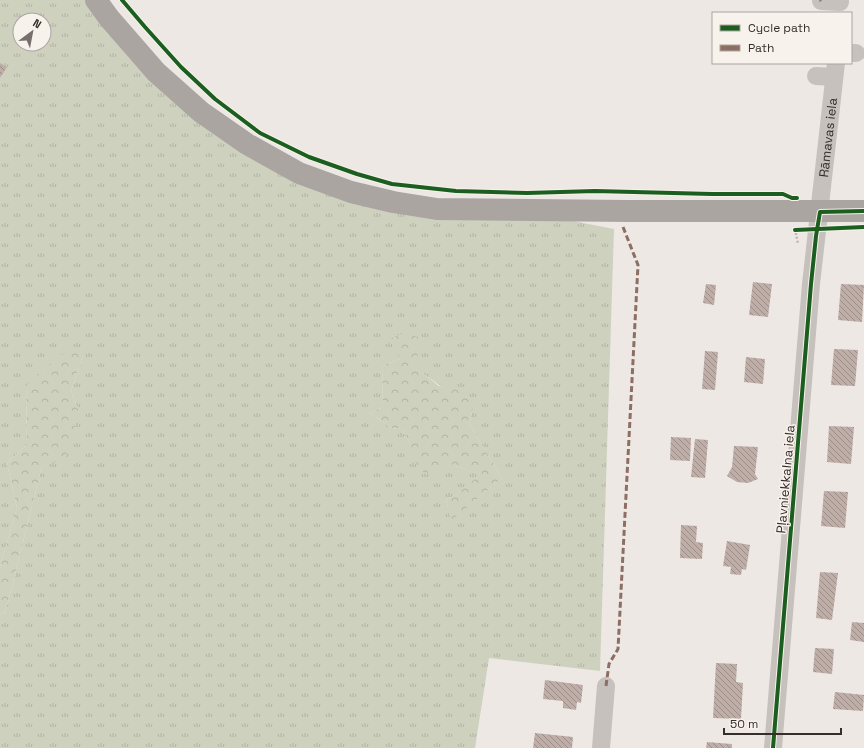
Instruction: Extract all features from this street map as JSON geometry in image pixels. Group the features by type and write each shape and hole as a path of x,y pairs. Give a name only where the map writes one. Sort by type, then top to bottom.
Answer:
{"main road":[{"path":"96,0 109,18 156,72 201,112 247,144 299,173 351,192 393,202 437,209 818,220 864,211"}],"street":[{"path":"821,1 840,5"},
{"name":"Rāmavas iela","path":"818,220 835,70"},
{"path":"816,76 835,70"},
{"name":"Pļavniekkalna iela","path":"773,748 818,220"},
{"path":"601,748 606,686"}],"path":[{"path":"795,230 818,220"}],"green space":[{"path":"0,0 85,0 130,59 303,184 573,221 614,229 600,671 489,658 475,748 0,748 0,613 5,614 42,466 79,412 71,391 83,355 26,387 27,445 7,463 17,508 0,567","holes":["400,359 473,408 469,424 502,478 451,520 446,500 457,494 481,475 450,464 410,443 402,429 391,428 370,413 383,407 382,367"]},
{"path":"403,333 418,337 417,369 439,386 462,387 473,408 469,424 502,478 451,521 446,500 457,494 480,475 450,464 425,474 405,448 410,443 402,429 391,428 370,413 383,407 382,367 400,359 390,339"},
{"path":"68,350 83,355 71,391 79,412 65,459 42,466 5,614 0,613 0,567 17,508 7,463 27,445 26,386"}],"building":[{"path":"0,63 7,67 0,78"},
{"path":"753,282 772,284 768,317 749,315"},
{"path":"706,284 716,285 714,305 703,303"},
{"path":"841,284 864,285 862,322 838,320"},
{"path":"834,349 858,350 855,386 831,385"},
{"path":"705,351 718,352 715,390 702,389"},
{"path":"746,357 765,359 763,384 744,382"},
{"path":"829,426 854,427 851,464 827,462"},
{"path":"671,437 691,438 690,461 670,460"},
{"path":"695,439 708,440 705,478 691,477"},
{"path":"734,446 758,447 755,474 758,479 748,483 737,482 727,476 732,467"},
{"path":"824,491 848,492 845,528 821,526"},
{"path":"681,525 697,526 696,542 703,543 702,559 680,558"},
{"path":"727,541 750,545 746,570 742,569 741,575 730,574 731,567 723,566"},
{"path":"820,572 838,573 832,620 816,618"},
{"path":"852,622 864,623 864,642 850,640"},
{"path":"815,648 834,649 832,674 813,672"},
{"path":"716,663 737,664 736,682 743,683 741,719 713,718"},
{"path":"545,680 583,685 581,703 577,702 576,710 563,708 563,701 543,699"},
{"path":"835,692 864,695 863,711 833,709"},
{"path":"535,733 573,737 572,748 533,748"},
{"path":"707,742 732,744 732,748 706,748"}],"marked path":[{"path":"606,686 609,664 618,649 638,265 623,227"}],"cycle path":[{"path":"122,0 181,67 215,99 260,133 309,157 357,174 392,184 456,191 527,193 595,191 783,194 792,198 797,198"},
{"path":"773,748 811,284 820,212 864,211"},
{"path":"795,230 864,227"}]}
